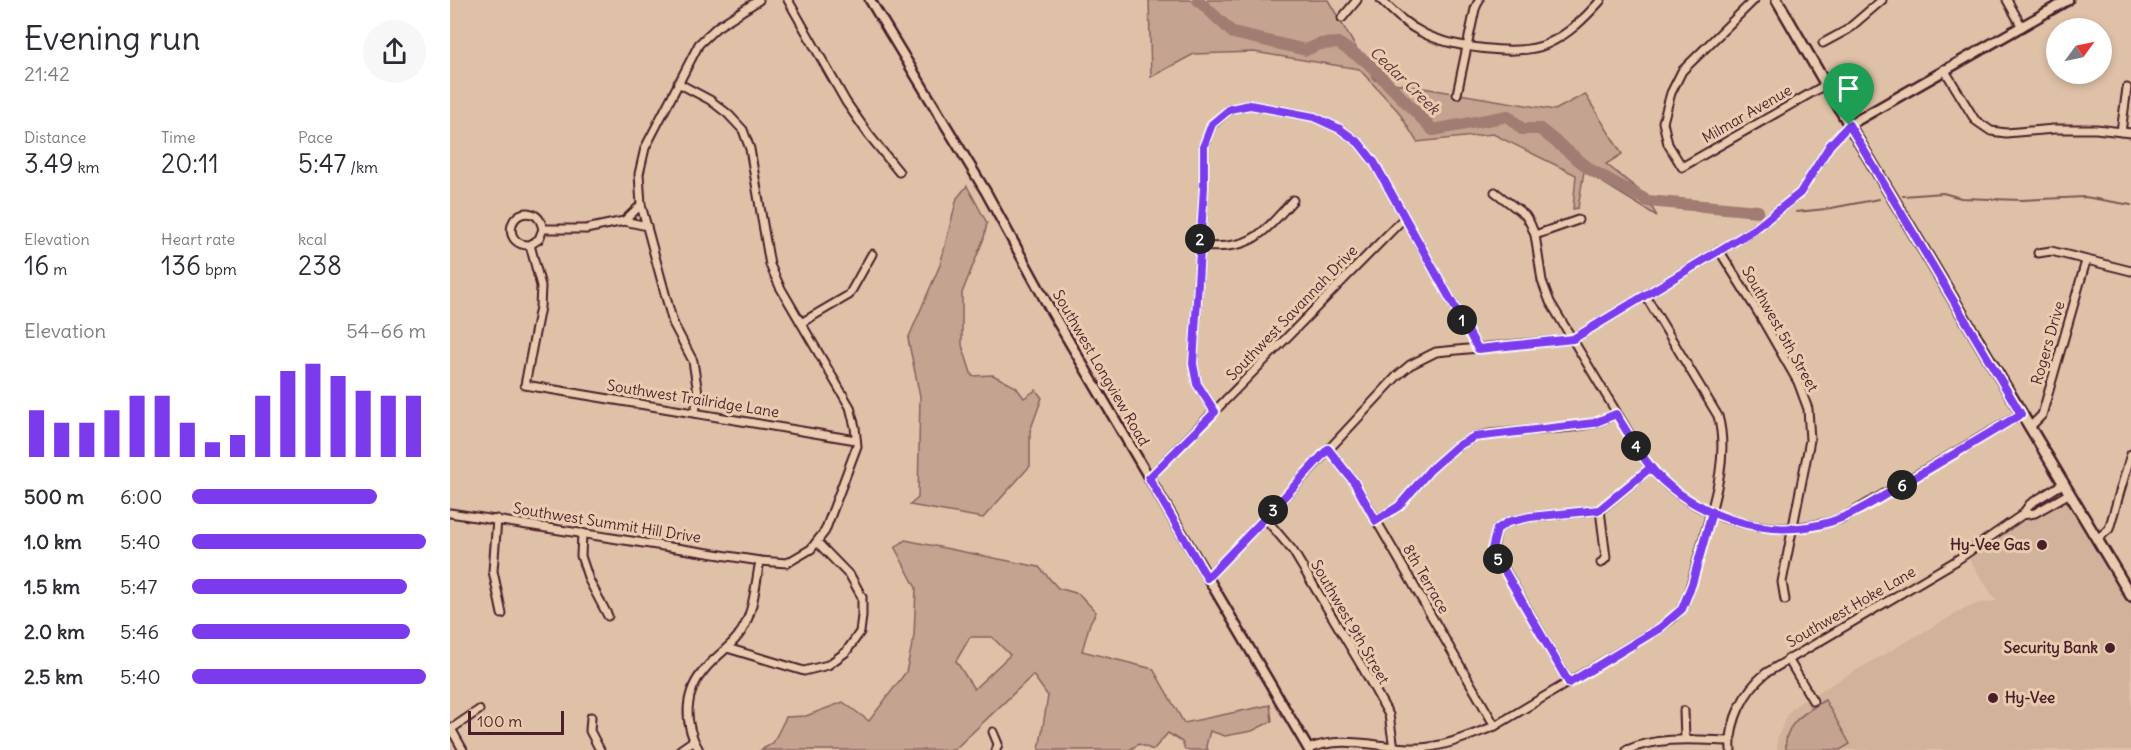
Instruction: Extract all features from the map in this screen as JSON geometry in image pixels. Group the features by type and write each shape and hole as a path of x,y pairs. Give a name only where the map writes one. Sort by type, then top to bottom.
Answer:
{"main road":[{"path":"1777,0 1825,85 2131,596"}],"street":[{"path":"695,413 698,393 693,361 674,323 641,205 639,174 645,148 699,44 717,27 759,0"},
{"path":"788,0 846,102 899,172"},
{"name":"Southwest Longview Road","path":"870,0 986,192 1050,309 1308,749"},
{"path":"1342,18 1357,0"},
{"path":"1382,0 1399,18 1439,40 1499,50 1533,49 1546,45 1569,32 1600,0"},
{"path":"1457,94 1475,9 1479,0"},
{"name":"Milmar Avenue","path":"1754,0 1682,71 1671,93 1663,122 1668,144 1682,167 1825,85"},
{"path":"1823,43 1847,30 1882,0"},
{"path":"2007,0 2022,27"},
{"path":"1207,578 1397,376 1410,365 1436,352 1573,339 1755,229 1800,193 1830,145 1849,125 2068,0"},
{"path":"1944,69 1975,120 1991,131 2006,133 2054,129 2096,129 2131,133"},
{"path":"678,83 710,100 743,130 750,149 770,265 780,287 850,407 856,440 856,446 825,531 817,542 851,577 862,597 860,632 846,652 828,665 804,671 727,648"},
{"path":"2121,132 2127,88"},
{"path":"1215,412 1197,384 1193,364 1204,187 1204,145 1212,124 1230,109 1250,105 1314,117 1340,129 1359,143 1374,162 1478,349"},
{"path":"1495,192 1525,215 1535,235 1542,281 1550,302 1650,468 1674,491 1691,502 1735,522 1769,528 1792,528 1827,523 1843,518 2021,414"},
{"path":"1200,246 1221,248 1240,245 1267,229 1293,200"},
{"path":"624,221 641,205"},
{"path":"520,214 530,214 539,219 543,229 539,239 530,245 516,241 511,232 511,226 520,214"},
{"name":"Southwest Savannah Drive","path":"1149,478 1404,218"},
{"path":"1535,235 1578,220"},
{"path":"543,229 586,229 624,221 646,226"},
{"name":"Southwest Trailridge Lane","path":"530,245 541,286 540,307 525,385 856,440"},
{"name":"Southwest 5th Street","path":"1719,250 1760,314 1798,382 1808,409 1810,440 1782,582 1785,600"},
{"path":"2038,253 2051,251 2131,271"},
{"path":"801,323 849,295 872,254"},
{"name":"Rogers Drive","path":"2030,428 2042,415 2086,261"},
{"path":"1308,749 1321,743 1337,741 1394,748 1421,748 1450,743 1495,726 1660,628 1682,609 1692,584 1712,512 1722,430 1718,416 1645,295"},
{"path":"1376,521 1399,506 1430,470 1456,447 1474,437 1579,426 1616,414"},
{"name":"8th Terrace","path":"1328,449 1354,482 1495,726"},
{"path":"2097,539 2109,529 2131,454"},
{"path":"1569,683 1492,549 1497,529 1508,522 1530,517 1599,510 1650,468"},
{"name":"Southwest Hoke Lane","path":"1731,750 1730,741 1735,720 1747,693 1766,673 1954,562 2022,515 2030,504 2064,483"},
{"name":"Southwest Hoke Lane","path":"2022,515 2035,513 2070,494"},
{"path":"1599,510 1606,558 1601,563"},
{"name":"Southwest Summit Hill Drive","path":"450,513 760,561 787,563 811,549 817,542"},
{"name":"Southwest 9th Street","path":"1265,518 1293,551 1364,670 1389,715 1394,748"},
{"path":"497,519 493,571 502,614"},
{"path":"582,532 581,556 589,580 608,616"},
{"path":"699,750 693,741 687,709 692,687 704,670 739,636 748,618 760,561"},
{"path":"1788,659 1813,701"},
{"path":"463,750 451,728 479,710"},
{"path":"1684,711 1685,739"},
{"path":"591,717 590,731 600,750"},
{"path":"993,732 998,744 996,750"},
{"path":"1627,750 1637,746 1685,739 1730,741"},
{"path":"680,750 693,741"}],"shaded area":[{"path":"1149,0 1328,0 1375,80 1555,110 1585,94 1622,154 1606,164 1644,194 1657,216 1584,171 1578,208 1573,209 1576,175 1493,134 1417,142 1398,111 1359,69 1254,52 1194,54 1151,77"},
{"path":"967,186 987,223 984,238 962,293 962,345 972,376 993,375 1016,387 1024,398 1036,390 1042,398 1030,431 1030,466 983,518 910,505 918,498 920,396 908,339 940,265 957,198"},
{"path":"2066,498 2076,507 2095,549 2131,604 2131,750 1777,750 1777,739 1788,713 1799,703 1962,610 1976,604 1996,601 1969,559 2016,523"},
{"path":"905,540 1039,567 1058,588 1079,594 1096,612 1090,623 1082,651 1153,669 1184,723 1270,705 1272,721 1252,731 1225,736 1210,731 1206,746 1208,750 1185,750 1182,742 1168,733 1153,750 1139,744 1129,750 1039,750 1048,696 1033,675 954,750 761,750 773,743 786,717 806,716 843,702 869,721 906,672 914,636 916,588 895,548","holes":["970,637 992,637 1010,655 974,689 956,661"]},
{"path":"1825,700 1850,744 1840,750 1786,750 1788,733 1792,726 1803,714"}],"waterway":[{"name":"Cedar Creek","path":"1198,0 1233,33 1306,50 1320,44 1338,43 1367,62 1433,130 1508,116 1522,129 1540,129 1591,170 1648,201 1758,211"},
{"path":"1903,196 1943,193 1961,198 2022,200 2085,197 2131,205"},
{"name":"Cedar Creek","path":"1796,212 1879,199"}],"place":[{"name":"Hy-Vee Gas","path":"2042,545"},
{"name":"Security Bank","path":"2110,648"},
{"name":"Hy-Vee","path":"1993,698"}],"route":[{"path":"1849,125 1830,145 1800,193 1777,213 1734,242 1573,339 1478,349 1374,162 1359,143 1340,129 1314,117 1250,105 1230,109 1212,124 1204,145 1204,187 1194,338 1193,364 1197,384 1203,397 1215,412 1149,478 1207,578 1328,449 1354,482 1376,521 1399,506 1430,470 1456,447 1474,437 1571,427 1594,423 1616,414 1650,468 1663,482 1691,502 1712,512 1692,584 1682,609 1660,628 1569,683 1492,549 1497,529 1508,522 1530,517 1599,510 1650,468 1663,482 1674,491 1691,502 1735,522 1769,528 1792,528 1827,523 1843,518 1874,501 2021,414 1849,125"}]}
